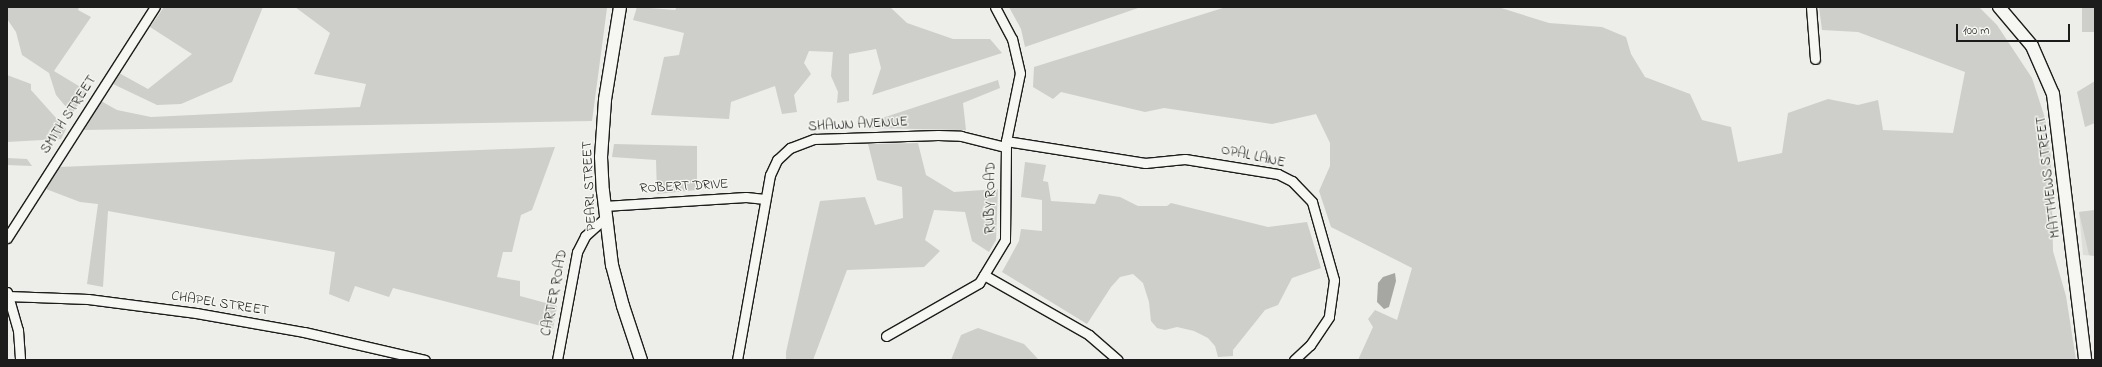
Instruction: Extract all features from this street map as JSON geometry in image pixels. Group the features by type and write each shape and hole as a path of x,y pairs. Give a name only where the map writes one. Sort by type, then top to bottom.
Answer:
{"street":[{"name":"SMITH STREET","path":"7,238 155,7"},
{"name":"PEARL STREET","path":"620,7 603,119 601,157 604,212 617,286 641,360"},
{"name":"RUBY ROAD","path":"886,336 972,288 984,275 1005,240 1005,144 1020,73 1012,39 995,7"},
{"path":"1811,7 1815,59"},
{"name":"MATTHEWS STREET","path":"1999,7 2032,46 2053,94 2085,360"},
{"name":"SHAWN AVENUE","path":"738,360 770,175 777,160 790,148 806,140 938,135 960,136 1005,144"},
{"name":"OPAL LANE","path":"1005,144 1145,163 1185,159 1278,174 1292,181 1312,202 1334,280 1329,317 1311,344 1294,360"},
{"name":"ROBERT DRIVE","path":"604,212 746,197 765,199"},
{"name":"CARTER ROAD","path":"556,360 577,252 585,236 604,212"},
{"path":"984,275 1089,335 1118,360"},
{"path":"8,294 18,330 20,360"},
{"name":"CHAPEL STREET","path":"8,294 88,299 196,313 304,332 425,360"}],"shaded area":[{"path":"7,7 79,7 78,10 91,17 54,71 87,91 72,114 56,95 49,73 22,55 16,32 7,19"},
{"path":"164,7 263,7 232,82 181,104 157,105 113,84 119,73 148,89 192,54 150,27"},
{"path":"295,7 607,8 592,121 84,130 101,101 117,110 151,117 360,107 366,84 314,74 330,33"},
{"path":"637,7 675,10 677,7 890,7 907,23 953,39 990,39 1002,53 872,95 881,68 876,49 849,54 849,101 837,103 838,92 831,76 833,52 809,51 804,63 811,74 794,95 797,112 782,114 775,86 731,102 729,119 651,115 664,57 679,55 684,33 633,20"},
{"path":"1009,7 1141,7 1025,47 1021,29"},
{"path":"1226,7 1498,7 1549,23 1602,27 1626,37 1631,54 1645,77 1690,94 1702,120 1731,127 1738,162 1782,153 1788,113 1828,99 1858,105 1878,100 1883,130 1953,133 1965,72 1858,32 1822,30 1819,7 1979,7 1997,25 2032,78 2045,118 2051,157 2053,251 2066,296 2076,360 1358,360 1373,327 1368,319 1375,310 1397,320 1412,268 1331,227 1319,191 1330,166 1330,143 1316,114 1272,124 1164,108 1145,112 1061,92 1053,99 1033,87 1034,67"},
{"path":"2082,7 2095,7 2095,32 2082,32"},
{"path":"7,75 31,84 31,90 66,129 61,139 7,142"},
{"path":"998,80 1000,88 963,103 966,130 867,128 867,123"},
{"path":"2095,81 2095,123 2085,127 2077,92"},
{"path":"918,143 926,175 954,192 998,189 996,240 989,252 972,241 965,212 934,210 925,240 940,251 924,267 847,270 813,360 786,360 786,352 820,201 865,197 875,225 903,218 902,187 877,180 868,144"},
{"path":"614,144 697,146 697,190 657,194 656,160 612,157"},
{"path":"555,147 532,210 521,215 512,252 503,252 497,277 520,281 520,296 557,306 553,329 393,288 389,297 355,286 349,302 329,294 335,252 108,211 103,287 87,284 98,204 80,202 46,189 59,167"},
{"path":"7,158 27,159 32,166 7,165"},
{"path":"1025,162 1046,165 1043,181 1048,182 1051,201 1095,204 1099,194 1120,197 1138,206 1167,206 1171,203 1268,227 1307,222 1321,268 1292,278 1278,305 1265,310 1233,350 1233,356 1218,357 1215,346 1208,338 1194,331 1177,327 1165,330 1157,328 1151,321 1149,302 1143,283 1133,274 1120,277 1111,287 1087,324 1002,272 1019,241 1021,229 1042,231 1042,200 1021,197"},
{"path":"2095,210 2095,256 2083,255 2079,212"},
{"path":"2095,210 2095,256 2089,255 2079,212"},
{"path":"1395,273 1396,281 1389,307 1384,309 1377,302 1378,283 1383,277"},
{"path":"978,328 1024,344 1039,360 951,360 961,335"}]}
